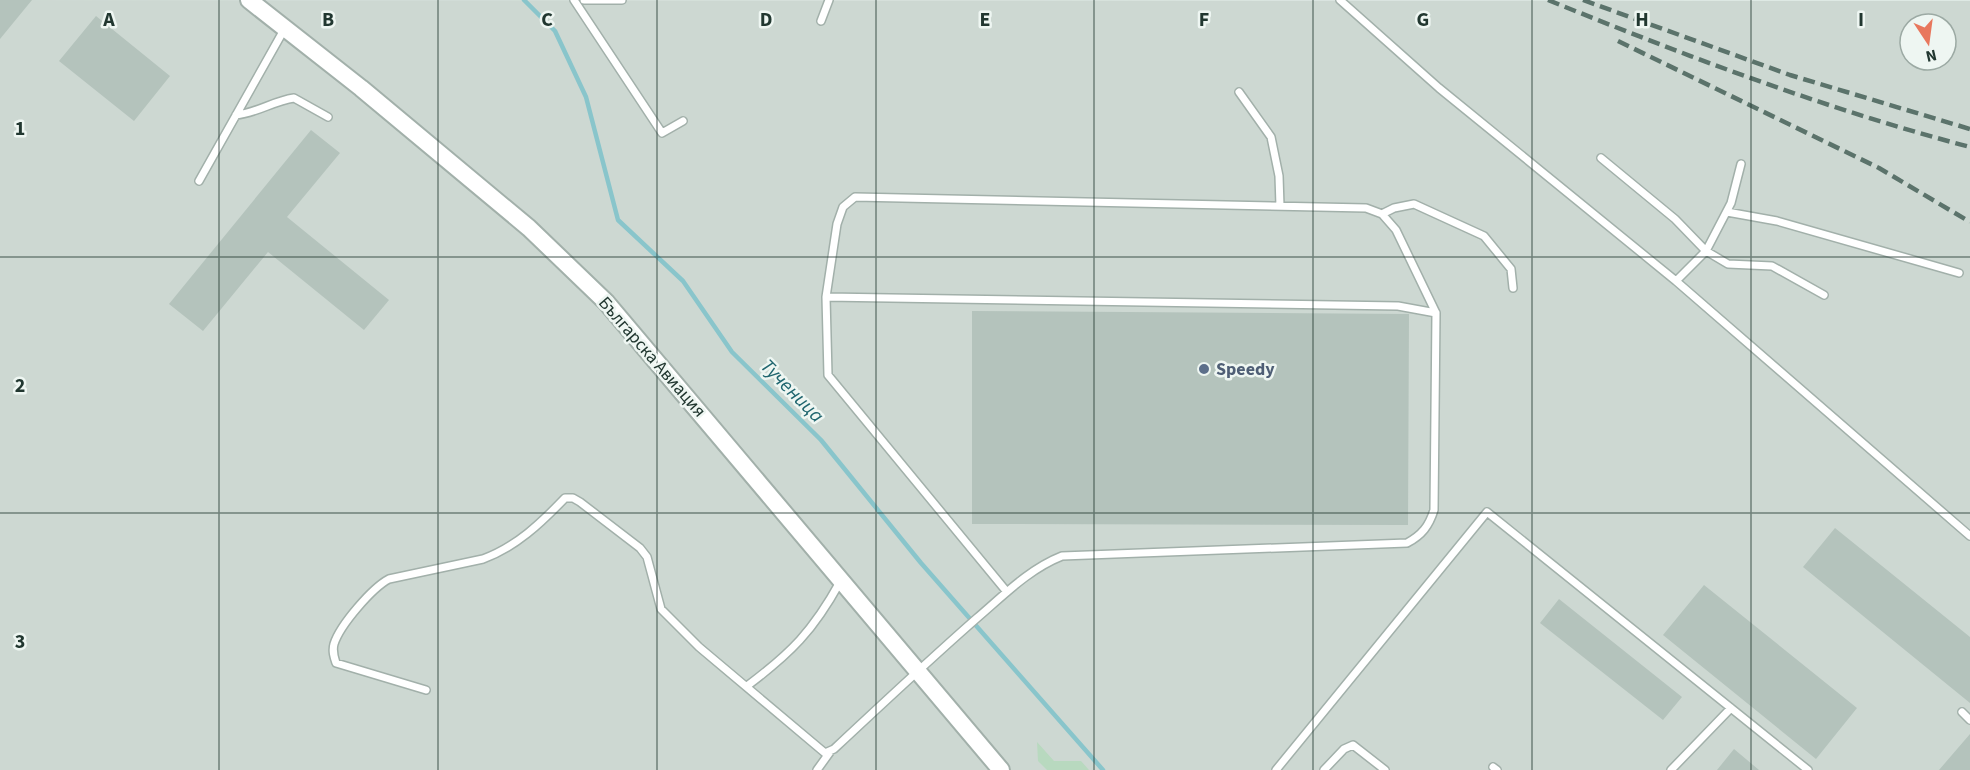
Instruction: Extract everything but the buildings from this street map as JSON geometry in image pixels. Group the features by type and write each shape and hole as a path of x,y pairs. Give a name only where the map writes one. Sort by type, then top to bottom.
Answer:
{"street":[{"name":"Българска Авиация","path":"249,0 529,228 606,302 1001,770"}],"lane":[{"path":"574,0 662,133 682,121"},
{"path":"584,0 622,0"},
{"path":"821,21 829,0"},
{"path":"1340,0 1439,88 1676,281 1970,536"},
{"path":"199,182 285,28"},
{"path":"1239,92 1271,137 1279,176 1280,206"},
{"path":"236,116 253,113 276,101 294,98 328,117"},
{"path":"1601,158 1676,219 1706,251 1728,264 1772,266 1824,295"},
{"path":"1676,281 1706,251 1727,212 1741,164"},
{"path":"817,770 830,752 963,630 1042,564 1062,556 1407,543 1418,538 1431,521 1434,510 1436,313 1396,230 1382,214 1365,208 855,197 843,207 837,224 826,297 828,375 1007,592"},
{"path":"1382,214 1394,208 1414,204 1485,236 1511,269 1513,288"},
{"path":"1727,212 1778,221 1959,273"},
{"path":"826,297 1398,306 1436,313"},
{"path":"426,690 336,663 334,643 366,596 375,586 389,579 497,554 538,526 565,498 573,498 640,548 646,556 661,609 699,647 747,686 820,752 830,752"},
{"path":"1276,770 1487,512 1808,770"},
{"path":"747,686 790,654 821,618 841,580"},
{"path":"1671,770 1731,708"},
{"path":"1962,712 1970,720"},
{"path":"1324,770 1344,749 1353,745 1386,770"}],"shaded area":[{"path":"0,0 1970,1 1970,770 0,770"}],"green space":[{"path":"1037,742 1054,761 1081,761 1089,770 1047,770 1038,761"}],"waterway":[{"name":"Тученица","path":"524,0 555,31 586,97 618,220 683,281 732,352 821,440 921,563 1103,770"}],"railway":[{"path":"1548,0 1810,99 1970,147"},
{"path":"1583,0 1790,75 1970,129"},
{"path":"1618,41 1879,168 1970,222"}],"place":[{"name":"Speedy","path":"1204,369"}]}
